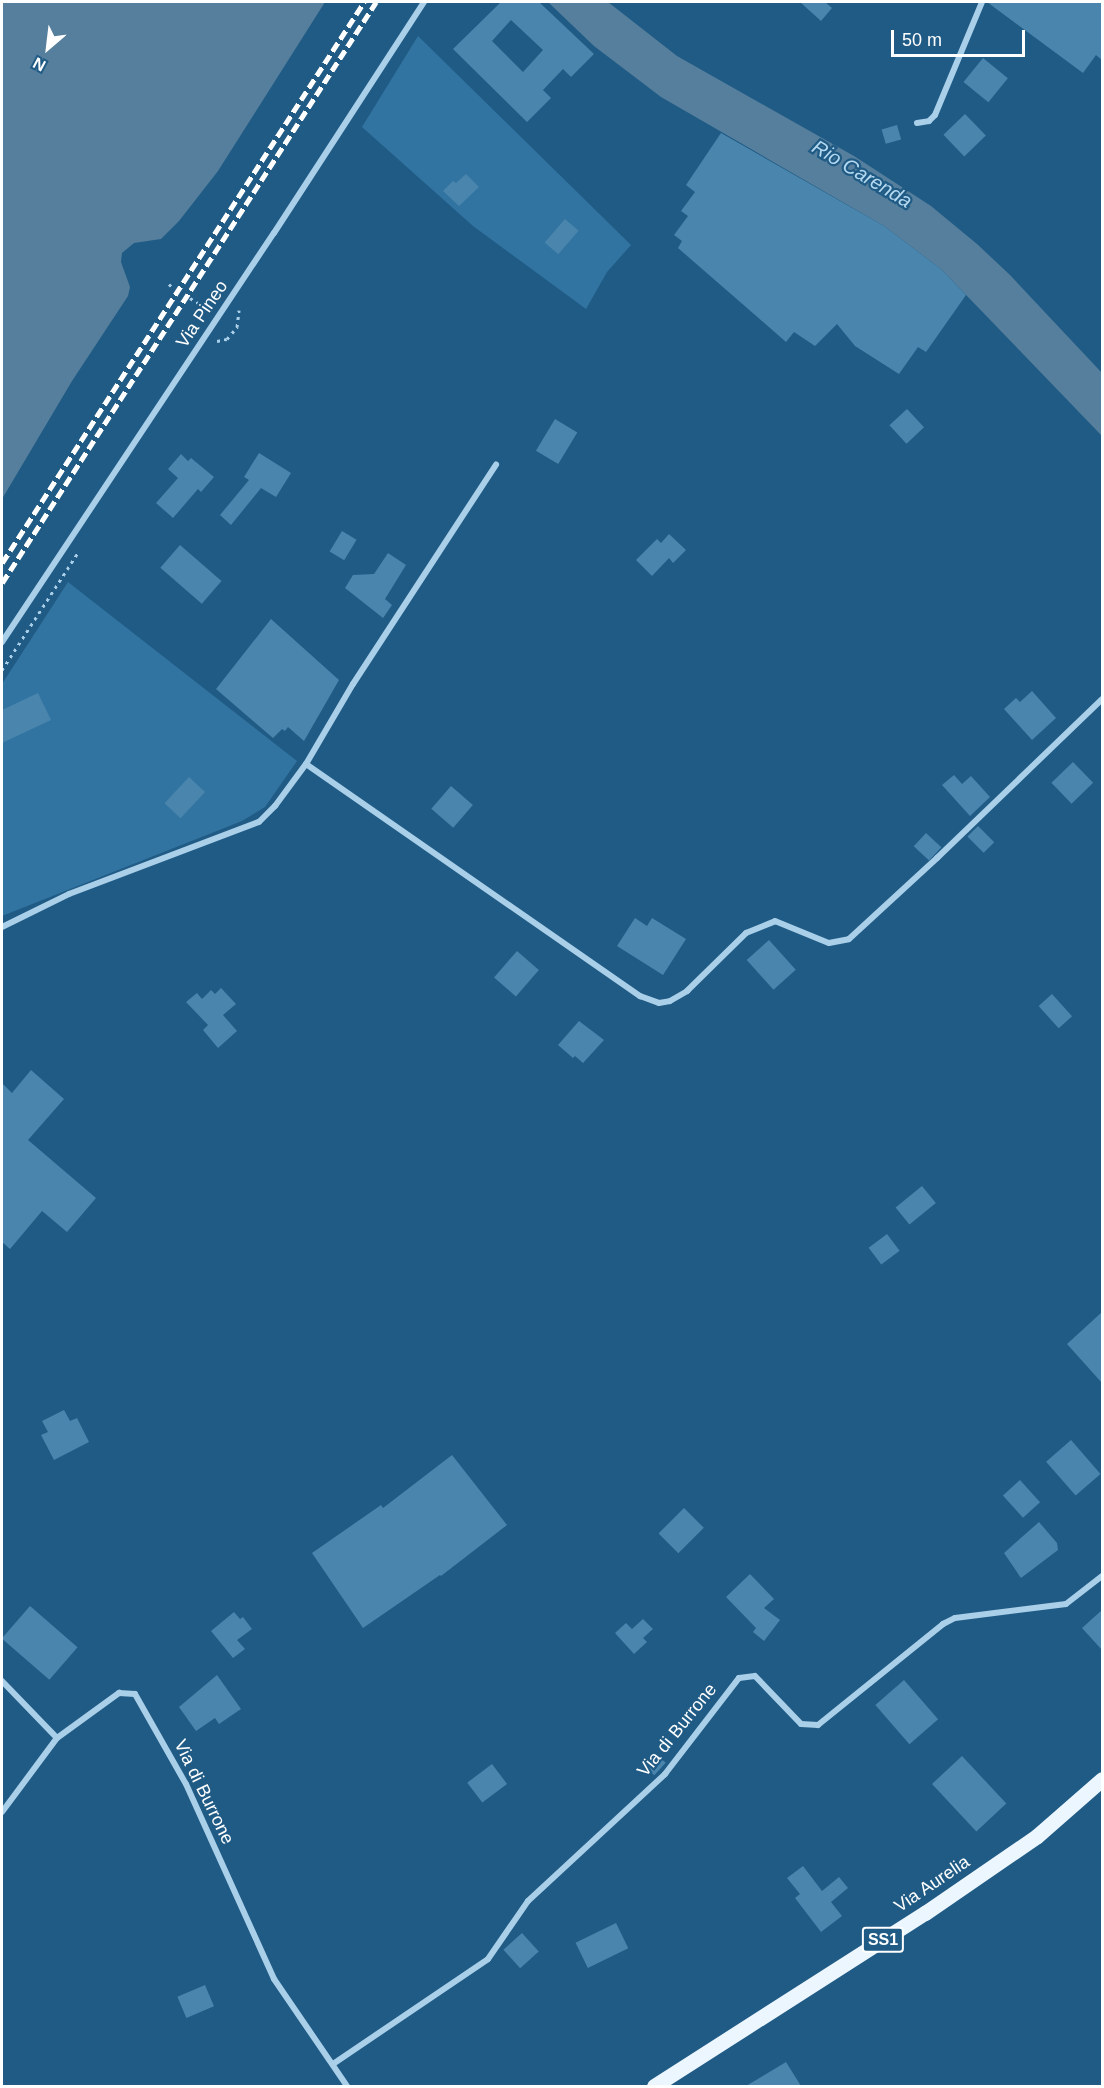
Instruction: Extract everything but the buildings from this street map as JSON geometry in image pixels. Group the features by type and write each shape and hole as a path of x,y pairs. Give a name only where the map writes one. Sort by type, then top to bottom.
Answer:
{"main road":[{"name":"Via Aurelia","path":"654,2086 925,1913 1037,1836 1102,1779"}],"street":[{"name":"Via Pineo","path":"2,642 424,2"},
{"path":"917,123 929,122 935,115 982,2"},
{"path":"2,927 69,894 259,822 275,806 306,764 353,684 496,465"},
{"path":"306,764 640,996 659,1003 679,998 746,933 775,921 829,943 849,939 1102,699"},
{"name":"Via di Burrone","path":"333,2064 488,1959 528,1901 665,1774 735,1682 750,1675 759,1680 801,1724 818,1725 943,1624 955,1618 1065,1604 1102,1576"},
{"path":"2,1681 57,1738"},
{"name":"Via di Burrone","path":"2,1812 57,1738 119,1694 129,1692 139,1698 186,1784 274,1979 347,2086"}],"path":[{"path":"169,284 174,289"},
{"path":"190,298 218,316"}],"shaded area":[{"path":"418,36 631,245 607,272 586,309 473,226 362,127"},
{"path":"68,582 297,761 265,807 242,821 2,916 2,684"}],"water":[{"path":"2,2 325,2 218,171 179,221 161,239 134,243 122,253 121,262 130,287 128,296 72,381 2,499"},
{"name":"Rio Carenda","path":"548,2 608,2 677,56 854,156 931,206 1010,275 1102,373 1102,436 942,270 884,226 661,97 594,46"}],"railway":[{"path":"2,563 364,2"},
{"path":"2,583 376,2"}]}
